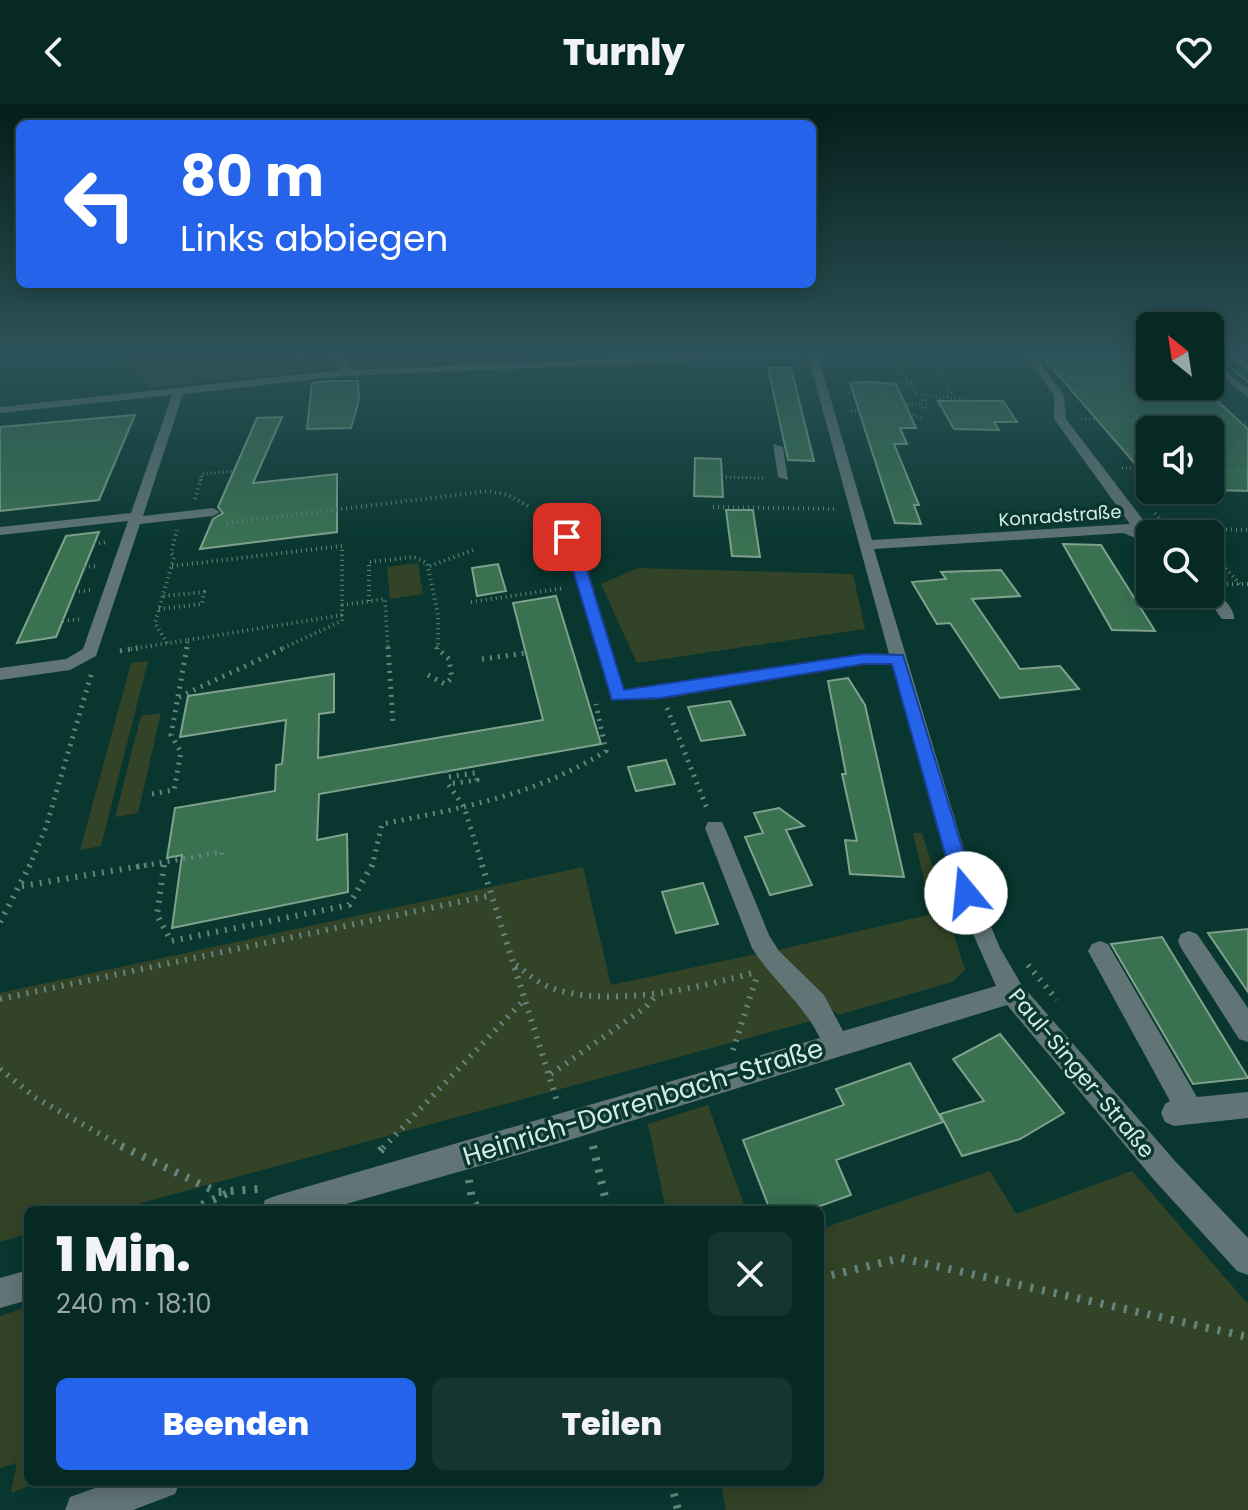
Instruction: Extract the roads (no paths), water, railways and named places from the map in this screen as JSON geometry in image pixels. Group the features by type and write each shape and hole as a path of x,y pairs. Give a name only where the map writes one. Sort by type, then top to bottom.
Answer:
{"street":[{"path":"0,674 70,664 90,652 170,416"},
{"name":"Paul-Singer-Straße","path":"830,416 966,893 991,954 1012,992 1165,1171 1248,1260"},
{"name":"Konradstraße","path":"868,545 1133,529 1137,521 1060,416"},
{"path":"777,447 784,477"},
{"path":"543,515 567,537 575,551 617,696 661,693 864,659 898,659"},
{"path":"0,531 216,518"},
{"path":"1222,608 1228,616"},
{"path":"715,828 760,941 766,967 815,1003 837,1045"},
{"path":"1189,941 1248,1030"},
{"path":"1100,951 1182,1112 1248,1105"},
{"name":"Heinrich-Dorrenbach-Straße","path":"272,1199 310,1205 1012,992"},
{"path":"0,1293 24,1286"},
{"path":"83,1510 152,1486"}]}
